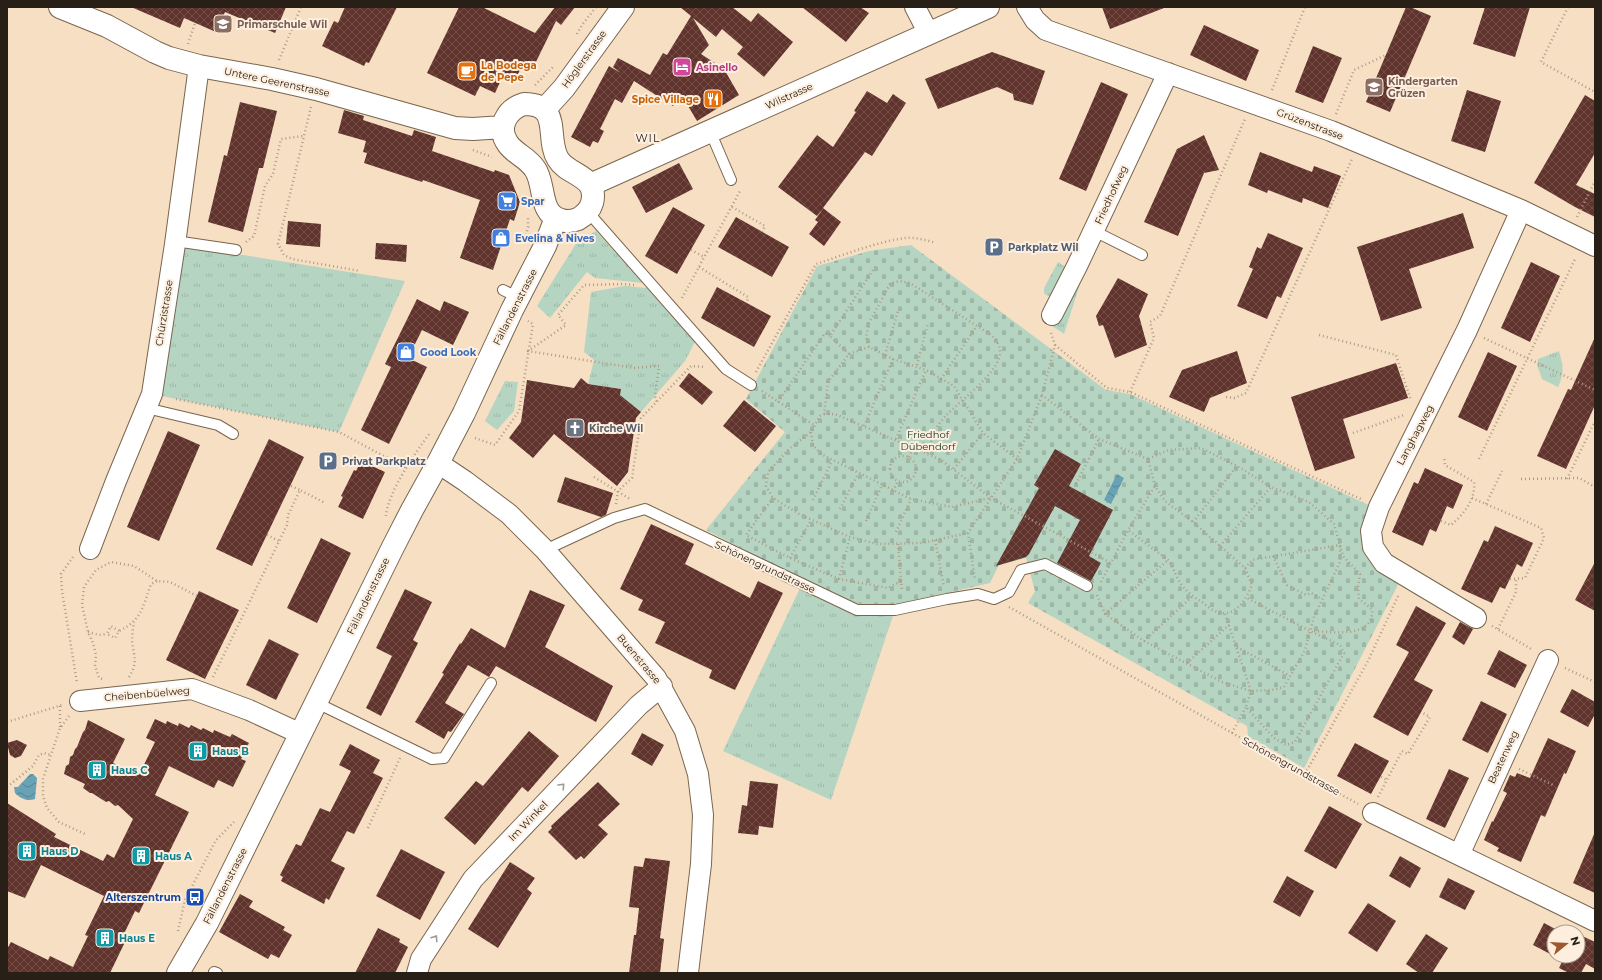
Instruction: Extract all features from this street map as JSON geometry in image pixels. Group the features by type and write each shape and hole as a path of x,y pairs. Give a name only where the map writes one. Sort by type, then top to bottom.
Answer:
{"main road":[{"name":"Untere Geerenstrasse","path":"60,7 107,26 155,52 199,66 272,79 455,128 473,130 503,127"},
{"name":"Höglerstrasse","path":"544,110 564,88 623,7"},
{"name":"Wilstrasse","path":"590,185 988,7"},
{"path":"530,104 544,110 552,126 553,149 556,157 565,168 583,177 590,185 592,193 592,200 588,212 571,221 556,218 548,212 545,206 542,184 535,169 525,157 508,144 505,139 503,127 508,114 518,106 530,104"},
{"name":"Fällandenstrasse","path":"178,973 207,923 317,703 392,547 438,463 511,294 545,246 556,218"}],"street":[{"path":"915,7 929,34"},
{"name":"Grüzenstrasse","path":"1027,7 1035,20 1046,30 1330,131 1521,210 1583,240"},
{"name":"Chürzistrasse","path":"90,550 116,481 149,401 175,241 199,66"},
{"name":"Friedhofweg","path":"1052,315 1094,231 1168,73"},
{"name":"Langhagweg","path":"1476,618 1384,563 1373,547 1371,531 1379,507 1419,415 1467,330 1521,210"},
{"name":"Buenstrasse","path":"438,463 509,514 545,550 656,678 662,686 685,731 698,774 703,815 701,864 688,973"},
{"name":"Beatenweg","path":"1459,855 1548,660"},
{"name":"Im Winkel","path":"417,973 421,959 473,879 639,705 662,686"},
{"name":"Cheibenbüelweg","path":"80,701 192,689 249,710 301,734"},
{"path":"1371,812 1595,921"}],"lane":[{"path":"710,131 731,180"},
{"path":"588,212 726,369 751,384"},
{"path":"1094,231 1142,255"},
{"path":"175,241 237,246"},
{"path":"149,401 218,425 233,434"},
{"path":"545,550 614,518 645,509"},
{"name":"Schönengrundstrasse","path":"645,509 858,610 895,610 978,594 994,599"},
{"path":"994,599 1009,592 1021,570 1045,564 1091,589"},
{"path":"317,703 432,759 444,758 491,683"}],"path":[{"path":"272,79 301,7"},
{"path":"576,36 582,25 596,7"},
{"path":"1130,392 1154,338 1150,322 1160,316 1305,7"},
{"path":"1568,7 1541,62 1595,92"},
{"path":"188,45 195,23"},
{"path":"1330,131 1354,70 1386,56"},
{"path":"533,88 556,63"},
{"path":"316,90 303,136 278,244 284,255 292,258 360,272"},
{"path":"237,246 254,236 265,186 272,174 281,139 303,136"},
{"path":"1226,397 1234,398 1246,393 1359,143"},
{"path":"474,150 498,159"},
{"path":"681,300 744,185 740,176 726,169"},
{"path":"1479,459 1583,240 1595,181"},
{"path":"732,207 765,226 762,232"},
{"path":"523,244 528,227 528,212"},
{"path":"814,425 751,384 816,264 858,250 906,238 936,242"},
{"path":"691,250 704,257"},
{"path":"699,267 748,297 747,303"},
{"path":"830,336 875,267"},
{"path":"927,453 939,424 962,400 986,377 999,357 1000,350 996,340 977,326 910,283 899,281 890,284 869,323 866,338 869,347 893,359 926,370 954,386 962,400 983,433 1017,459"},
{"path":"528,351 566,325 558,315 584,285 623,284"},
{"path":"885,355 898,311"},
{"path":"917,366 928,323"},
{"path":"475,438 495,445 519,411 532,324"},
{"path":"941,378 977,326"},
{"path":"1467,330 1595,390"},
{"path":"778,402 825,333 849,354"},
{"path":"1319,335 1396,355 1419,415 1352,433"},
{"path":"978,594 968,533 1017,459 1042,395 1055,346 1107,388 1130,392 1379,507"},
{"path":"824,414 828,382 849,354 869,347"},
{"path":"528,351 634,368 659,366 655,396 657,403"},
{"path":"864,426 893,359"},
{"path":"618,490 632,478 641,418 691,366 726,369"},
{"path":"896,439 926,370"},
{"path":"1042,395 1099,439 1148,459 1169,450 1202,448 1237,466 1271,487 1309,502 1334,524 1343,556 1360,574 1358,587 1359,599 1372,609 1372,616 1368,625 1355,632 1310,631"},
{"path":"149,401 339,432 406,468"},
{"path":"968,533 922,543 898,544 878,544 850,537 811,520 773,498 766,486 768,472 788,450 811,432 820,416 824,414 835,414 896,439 941,460 991,498 1111,563"},
{"path":"1567,479 1595,421"},
{"path":"811,432 813,445 821,454 858,474 911,499 952,508 991,498"},
{"path":"954,469 983,433"},
{"path":"1076,484 1099,439"},
{"path":"386,521 386,509 406,468 419,447"},
{"path":"909,457 914,447"},
{"path":"901,456 909,457 915,464 916,472 911,479 907,481 898,481 892,475 892,463 901,456"},
{"path":"1440,521 1452,525 1461,517 1475,490 1474,482 1444,465 1444,457"},
{"path":"1128,530 1168,560 1173,566 1178,580 1193,596 1216,612 1225,614 1238,609 1247,598 1252,585 1245,568 1193,522 1165,501 1155,486 1148,459"},
{"path":"813,500 832,461"},
{"path":"1193,522 1237,466"},
{"path":"1486,504 1502,471"},
{"path":"840,509 858,474"},
{"path":"594,477 618,490 645,509"},
{"path":"1521,480 1579,478 1595,487"},
{"path":"893,490 898,481"},
{"path":"866,521 882,485"},
{"path":"291,486 325,503"},
{"path":"1098,586 1128,530 1155,486"},
{"path":"1220,546 1271,487"},
{"path":"205,694 287,525 288,515 300,490"},
{"path":"773,498 746,535 790,558 839,579 888,588 901,581"},
{"path":"1472,498 1541,528 1544,538 1525,578 1510,579"},
{"path":"896,532 911,499"},
{"path":"790,558 811,520"},
{"path":"267,535 279,541"},
{"path":"839,579 850,537"},
{"path":"935,540 947,599"},
{"path":"898,544 902,590"},
{"path":"1245,568 1252,560 1340,545"},
{"path":"1091,589 1104,614 1144,641 1222,682 1251,691 1272,690 1284,686 1306,650 1314,617 1340,562 1340,545"},
{"path":"60,728 80,701 62,591 61,574 73,558 90,550"},
{"path":"1273,556 1287,585 1306,595 1311,593 1322,599"},
{"path":"1104,614 1168,560"},
{"path":"105,681 99,678 95,666 96,655 88,632 82,605 84,587 96,570 111,562 134,566 157,580 170,582 197,596"},
{"path":"1305,774 1368,661 1407,577"},
{"path":"1498,630 1516,592 1516,579"},
{"path":"88,632 99,635 107,634 115,638 119,630 134,622 137,618 151,584 157,580"},
{"path":"1144,641 1193,596"},
{"path":"1246,707 1274,738 1286,745 1295,742 1344,653 1340,645 1247,598"},
{"name":"Schönengrundstrasse","path":"994,599 1371,812"},
{"path":"1225,614 1251,691 1246,707 1232,733"},
{"path":"134,622 132,639 136,660 134,669 128,678 122,683 134,695"},
{"path":"1187,663 1229,625"},
{"path":"107,634 110,626 119,630"},
{"path":"1236,647 1290,676"},
{"path":"7,722 80,701"},
{"path":"60,706 60,728 43,779 43,796 47,808 59,822 85,834"},
{"path":"1371,812 1402,751 1408,754 1430,717 1421,712"},
{"path":"368,828 406,746"},
{"path":"7,787 33,766 39,754 44,753 52,755"},
{"path":"1502,760 1555,786"},
{"path":"1381,777 1387,780"},
{"path":"177,933 185,900 216,840 237,818"}],"green space":[{"path":"596,231 643,283 595,278 587,272 550,318 537,306 577,242"},
{"path":"175,244 405,281 339,432 152,394"},
{"name":"Friedhof Dübendorf","path":"911,245 1106,390 1130,394 1373,507 1367,522 1401,579 1304,768 1248,736 1247,726 1028,603 1035,591 1026,558 999,565 990,583 895,605 875,607 856,603 805,581 706,530 785,432 746,399 817,266 869,251"},
{"path":"1058,262 1073,272 1054,295 1048,296 1044,293 1044,288"},
{"path":"1076,283 1080,284 1064,334 1052,326"},
{"path":"624,286 647,288 695,342 685,361 641,412 620,395 621,389 588,384 594,360 584,352 591,292"},
{"path":"1559,351 1563,369 1558,387 1542,379 1537,365 1538,359"},
{"path":"505,381 518,382 514,411 497,430 485,421"},
{"path":"802,584 857,610 895,610 831,800 723,751"}],"water":[{"path":"1117,474 1124,478 1111,504 1104,500"},
{"path":"30,774 33,774 37,778 35,799 29,800 21,798 17,795 14,787 18,787"}],"building":[{"path":"131,7 286,7 275,33 225,12 216,32 184,18 180,28"},
{"path":"345,7 397,7 369,63 366,62 364,66 322,46 334,21 338,23"},
{"path":"459,7 482,7 535,33 555,7 575,7 561,25 556,21 532,70 522,66 514,82 503,76 495,93 480,86 475,96 427,73"},
{"path":"680,7 732,7 751,22 758,13 793,42 764,77 737,54 743,47 722,29 716,37 693,18 709,45 701,54 724,69 739,95 697,121 681,94 673,106 634,81 622,103 615,99 600,129 604,131 598,143 593,141 590,147 571,137 609,66 621,73 613,67 618,58 650,75 663,53 667,55 691,16"},
{"path":"802,7 860,7 869,13 846,42"},
{"path":"1102,7 1164,7 1164,8 1110,29"},
{"path":"1406,7 1410,7 1431,16 1390,112 1366,102"},
{"path":"1485,7 1530,7 1515,57 1473,44"},
{"path":"1204,25 1259,50 1246,81 1190,55"},
{"path":"1313,46 1342,58 1323,103 1295,92"},
{"path":"992,52 1045,71 1033,105 1014,100 1013,94 997,87 938,109 925,79"},
{"path":"1101,82 1128,94 1086,191 1059,179"},
{"path":"1467,90 1501,101 1485,152 1451,141"},
{"path":"867,91 887,103 893,94 906,103 872,156 865,152 823,208 841,222 824,246 809,234 818,222 815,220 823,209 817,216 778,187 817,135 833,147 856,112 854,111"},
{"path":"1585,95 1595,101 1595,153 1576,185 1595,194 1595,217 1534,183"},
{"path":"240,102 277,111 263,168 259,168 243,232 208,222 224,155 227,156"},
{"path":"344,110 364,116 363,120 412,136 414,130 436,137 432,151 494,172 495,170 509,175 520,202 514,221 510,219 493,270 460,258 480,200 423,180 422,182 364,163 367,153 363,152 366,141 338,133"},
{"path":"1204,135 1219,170 1204,173 1178,236 1144,222 1177,149"},
{"path":"1260,152 1312,172 1314,166 1341,176 1328,208 1303,198 1302,203 1268,190 1267,193 1248,185"},
{"path":"679,163 693,189 646,213 632,187"},
{"path":"673,207 705,225 677,274 645,256"},
{"path":"1463,213 1474,248 1409,269 1422,308 1381,321 1357,247"},
{"path":"736,217 789,247 772,277 718,247"},
{"path":"288,221 321,224 320,247 286,244"},
{"path":"1268,233 1303,248 1281,298 1277,296 1267,319 1237,306 1253,269 1249,267 1257,247 1261,249"},
{"path":"376,243 407,245 406,262 375,259"},
{"path":"1531,262 1560,276 1530,342 1501,328"},
{"path":"1118,278 1148,294 1139,316 1147,345 1115,358 1103,325 1099,326 1096,316"},
{"path":"717,287 771,316 754,347 701,318"},
{"path":"417,299 440,311 444,301 469,312 453,345 422,330 408,358 427,367 389,444 361,430 391,367 385,364"},
{"path":"1595,337 1595,405 1566,469 1537,456 1568,389 1571,390"},
{"path":"1237,351 1247,383 1210,398 1204,412 1169,397 1182,370"},
{"path":"1488,352 1517,366 1487,431 1458,417"},
{"path":"1396,363 1408,398 1343,419 1355,458 1315,471 1291,397"},
{"path":"689,373 713,392 702,405 679,386"},
{"name":"Kirche Wil","path":"581,378 588,384 621,389 620,395 641,412 636,418 628,472 617,486 554,434 533,458 509,438 521,422 527,380 574,388"},
{"path":"744,400 776,426 755,452 723,426"},
{"path":"168,431 200,445 159,541 127,527"},
{"path":"269,439 304,457 252,566 216,549"},
{"path":"1055,449 1081,464 1069,486 1113,510 1089,556 1101,563 1091,581 1057,563 1080,520 1055,506 1029,554 1026,557 996,566 1039,488 1034,485"},
{"path":"361,461 385,472 363,519 338,507 343,497 341,496 354,470 356,471"},
{"path":"1425,468 1463,485 1453,509 1447,506 1436,532 1430,529 1423,546 1392,532 1414,482 1418,484"},
{"path":"565,477 613,493 606,515 601,517 557,502"},
{"path":"651,524 694,544 685,564 750,598 758,581 783,593 735,690 709,678 712,670 655,643 665,622 638,610 643,600 620,589"},
{"path":"1495,526 1533,543 1522,567 1517,564 1505,589 1500,587 1492,603 1461,589 1484,540 1488,542"},
{"path":"321,538 351,553 317,623 287,608"},
{"path":"1595,562 1595,611 1575,600"},
{"path":"405,589 432,602 413,640 418,643 381,716 366,708 392,656 376,648"},
{"path":"530,590 565,605 545,647 613,686 596,722 496,666 489,677 468,665 445,703 464,714 451,732 448,731 444,739 415,722 444,674 442,673 471,628 505,648"},
{"path":"199,591 239,610 205,679 166,660"},
{"path":"1416,606 1446,623 1414,680 1433,690 1408,736 1373,717 1409,652 1396,645"},
{"path":"1460,622 1473,629 1464,645 1452,637"},
{"path":"269,639 299,654 276,700 246,685"},
{"path":"1499,650 1527,665 1515,688 1487,674"},
{"path":"1572,689 1595,702 1595,714 1588,727 1560,712"},
{"path":"1481,701 1507,714 1488,753 1462,740"},
{"path":"155,719 166,724 167,721 178,726 179,723 189,728 191,725 201,730 203,728 213,733 214,730 230,737 232,734 249,743 241,759 246,761 233,787 218,780 214,788 169,766 155,795 189,812 139,913 135,911 121,940 125,942 110,973 7,973 7,949 11,942 48,960 50,956 73,967 88,936 85,935 104,896 41,865 25,898 7,891 7,803 56,834 54,837 103,861 107,854 114,858 133,819 118,805 115,806 109,801 106,802 90,793 83,788 85,784 64,774 66,766 69,764 70,757 73,755 77,747 88,720 125,739 113,763 139,775 155,742 146,738"},
{"path":"529,731 559,756 528,792 522,787 475,845 444,818 476,781 483,786"},
{"path":"642,733 664,745 652,766 631,754"},
{"path":"1548,738 1576,751 1566,774 1564,773 1545,817 1541,815 1521,862 1497,851 1499,848 1484,840 1507,793 1503,791 1510,775 1515,777 1517,773 1530,778"},
{"path":"17,740 27,745 21,756 15,758 10,755 7,743"},
{"path":"1355,743 1389,761 1371,794 1337,776"},
{"path":"350,744 380,760 373,773 383,778 354,834 347,831 331,861 345,868 329,900 326,898 324,904 281,881 283,877 280,875 296,844 301,846 320,808 330,812 351,771 339,765"},
{"path":"1449,769 1469,778 1445,828 1426,819"},
{"path":"750,781 778,784 773,828 759,826 758,835 738,833 742,805 747,806"},
{"path":"598,782 620,804 598,825 608,834 584,859 581,856 576,860 548,832 552,828 551,826"},
{"path":"1329,806 1362,824 1336,869 1304,851"},
{"path":"1595,832 1595,893 1573,883"},
{"path":"401,849 445,872 420,920 376,896"},
{"path":"1400,856 1421,868 1410,888 1389,876"},
{"path":"645,858 670,861 660,938 664,939 660,973 629,973 639,908 629,907 634,866 643,867"},
{"path":"510,862 535,878 527,889 532,893 498,948 468,929"},
{"path":"1287,876 1314,891 1300,917 1273,902"},
{"path":"1448,878 1475,891 1465,910 1439,897"},
{"path":"240,894 253,901 249,907 285,927 283,930 292,935 279,958 271,954 268,959 219,932"},
{"path":"1368,903 1396,921 1377,952 1348,933"},
{"path":"1544,923 1546,924 1546,952 1533,945"},
{"path":"378,928 400,939 399,942 408,947 395,973 355,973"},
{"path":"1426,934 1448,948 1432,973 1419,973 1406,964"},
{"path":"1586,938 1595,942 1595,969 1586,964"},
{"path":"1561,964 1586,964 1581,973 1569,973 1559,968"}],"place":[{"name":"Primarschule Wil","path":"223,24"},
{"name":"Asinello","path":"682,67"},
{"name":"La Bodega de Pepe","path":"467,71"},
{"name":"Kindergarten Grüzen","path":"1374,87"},
{"name":"Spice Village","path":"713,99"},
{"name":"Spar","path":"507,201"},
{"name":"Evelina & Nives","path":"501,238"},
{"name":"Parkplatz Wil","path":"994,247"},
{"name":"Good Look","path":"406,352"},
{"name":"Kirche Wil","path":"575,428"},
{"name":"Privat Parkplatz","path":"328,461"},
{"name":"Haus B","path":"198,751"},
{"name":"Haus C","path":"97,770"},
{"name":"Haus D","path":"27,851"},
{"name":"Haus A","path":"141,856"},
{"name":"Alterszentrum","path":"195,897"},
{"name":"Haus E","path":"105,938"}],"district":[{"name":"WIL","path":"648,138"}]}
